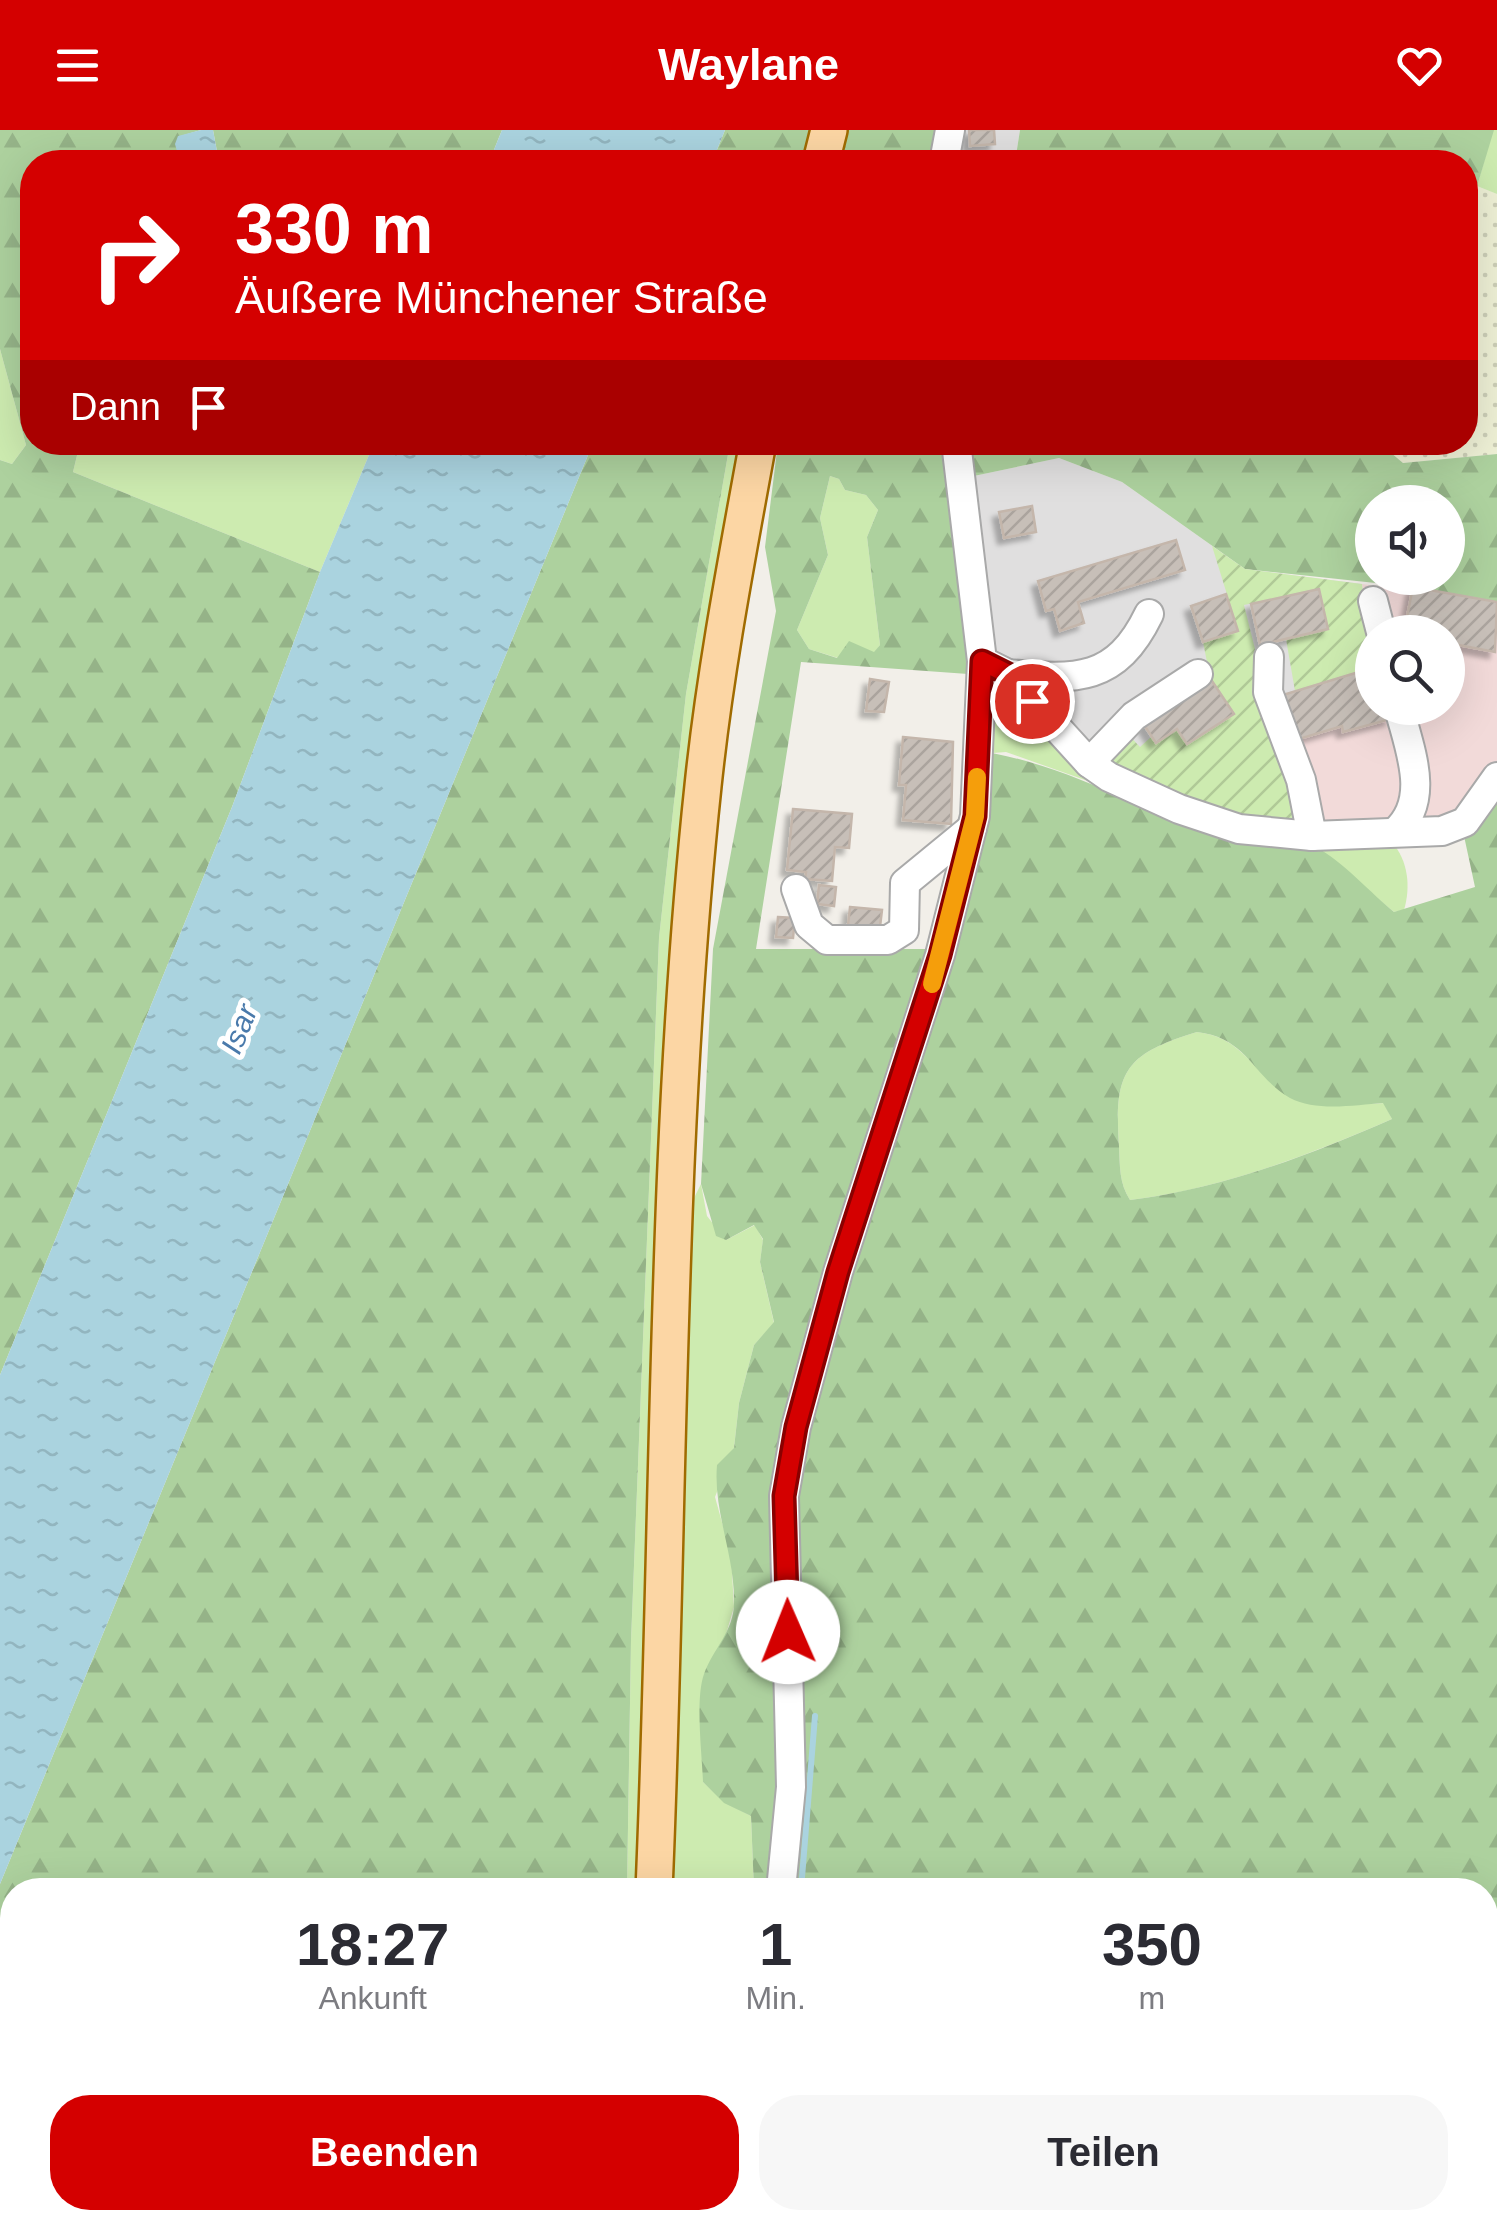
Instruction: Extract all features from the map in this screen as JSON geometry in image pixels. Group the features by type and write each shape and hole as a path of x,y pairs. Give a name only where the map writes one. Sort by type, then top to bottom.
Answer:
{"main road":[{"path":"654,1878 662,1520 693,921 716,685 756,455"}],"street":[{"path":"782,1878 791,1787 784,1496 790,1461 838,1272 926,1004 972,828 982,661 958,455"},
{"path":"1373,601 1377,615"},
{"path":"1008,674 1064,676 1108,667 1134,644 1149,614"},
{"path":"1268,657 1268,692 1301,780 1312,836"},
{"path":"982,661 1008,674 1090,762 1109,777 1211,821 1274,835 1419,835 1464,822 1497,777"},
{"path":"1090,762 1134,716 1198,674"},
{"path":"1381,832 1414,810 1414,770 1403,725"},
{"path":"796,888 809,924 826,940 888,940 904,930 905,883 972,828"}],"shaded area":[{"path":"957,130 1020,130 1017,150 954,150"},
{"path":"1059,458 1122,482 1245,569 1355,583 1355,595 1363,595 1366,615 1355,615 1355,673 1276,697 1293,801 1289,847 1248,844 1133,804 1102,786 998,693 995,698 968,674 969,477"},
{"path":"1364,595 1444,595 1497,602 1497,803 1464,836 1293,834 1293,801 1276,697 1355,673 1355,725 1465,725 1465,615 1367,615"}],"green space":[{"path":"0,130 201,130 184,135 178,150 20,150 20,423 0,349"},
{"path":"213,130 502,130 494,150 217,150"},
{"path":"725,130 813,130 807,150 717,150"},
{"path":"847,130 957,130 954,150 841,150"},
{"path":"1020,130 1494,130 1478,183 1478,150 1017,150"},
{"path":"1493,130 1497,130 1497,194 1478,186"},
{"path":"1478,186 1497,194 1497,454 1403,463 1394,455 1478,455"},
{"path":"0,349 20,423 20,453 12,464 0,460"},
{"path":"20,453 77,455 73,472 320,572 232,807 0,1375 0,460 12,464"},
{"path":"1497,454 1497,602 1458,595 1465,595 1465,485 1355,485 1355,581 1245,569 1122,482 1059,458 969,477 968,674 801,662 756,949 927,949 950,873 972,750 1040,765 1233,840 1317,848 1394,912 1475,887 1464,836 1497,803 1497,1878 754,1878 751,1816 724,1803 703,1782 699,1712 704,1674 731,1622 734,1603 718,1500 717,1465 734,1448 739,1403 754,1345 774,1322 760,1262 763,1239 754,1225 726,1240 716,1236 701,1184 713,949 776,611 765,547 776,455 1394,455 1403,463","holes":["830,476 839,479 845,490 866,495 878,510 867,537 880,645 874,652 849,641 837,658 809,649 797,630 828,555 820,518","1197,1032 1214,1036 1239,1050 1290,1098 1323,1106 1383,1103 1392,1119 1264,1169 1198,1188 1130,1200 1120,1167 1118,1120 1122,1083 1129,1069 1139,1058 1173,1040"]},
{"path":"77,455 369,455 320,572 73,472"},
{"path":"588,455 728,455 686,694 659,938 631,1641 627,1878 2,1878"},
{"path":"728,455 742,455 710,626 642,1878 627,1878 631,1641 659,938 686,694"},
{"path":"830,476 839,479 845,490 866,495 878,510 867,537 880,645 874,653 838,658 809,649 797,630 828,555 820,518"},
{"path":"1212,546 1245,569 1355,583 1355,595 1363,595 1366,615 1355,615 1355,673 1295,691 1286,639 1328,629 1319,589 1244,605 1293,801 1293,818 1273,821 1223,813 1142,781 1103,757 1126,732 1140,747 1152,736 1156,742 1177,729 1188,744 1233,715 1210,677 1203,642 1238,630"},
{"path":"1007,692 1102,786 1006,752 993,753 993,701 998,693"},
{"path":"1392,842 1402,857 1407,883 1404,910 1394,912 1315,847"},
{"path":"1197,1032 1228,1042 1266,1077 1291,1093 1322,1102 1384,1103 1392,1119 1264,1169 1198,1188 1130,1200 1120,1167 1118,1120 1122,1083 1139,1058"},
{"path":"701,1184 707,1216 726,1240 755,1225 763,1240 760,1262 774,1323 754,1345 739,1403 734,1448 715,1497 731,1555 734,1607 724,1641 704,1675 703,1782 724,1802 751,1816 754,1878 668,1878 691,1204"}],"water":[{"path":"213,130 217,150 177,150 178,136"},
{"path":"502,130 725,130 717,150 494,150"},
{"name":"Isar","path":"369,455 588,455 0,1878 0,1375 232,807 320,572"}],"building":[{"path":"969,130 994,130 995,144 970,146"},
{"path":"1032,506 1036,532 1004,538 999,512"},
{"path":"1176,540 1185,570 1078,602 1084,623 1060,631 1054,609 1046,611 1038,581"},
{"path":"1319,589 1328,629 1260,645 1251,604"},
{"path":"1226,594 1238,631 1203,642 1191,606"},
{"path":"1411,595 1458,595 1497,602 1495,652 1465,646 1465,615 1407,615"},
{"path":"1355,673 1355,725 1369,725 1343,732 1342,726 1289,742 1276,697"},
{"path":"1210,678 1234,714 1187,744 1177,729 1156,743 1142,722"},
{"path":"870,679 889,682 884,712 866,711"},
{"path":"903,737 953,742 951,824 903,820 906,785 899,785"},
{"path":"793,809 852,814 849,848 835,847 832,881 805,879 806,872 787,870"},
{"path":"819,885 836,887 834,906 817,904"},
{"path":"850,907 882,910 880,927 848,925"},
{"path":"778,917 795,918 793,938 776,937"}],"waterway":[{"path":"802,1878 815,1716"}],"slow traffic":[{"path":"932,984 975,816 977,777"}],"route":[{"path":"788,1632 784,1496 796,1427 838,1272 921,1021 975,816 982,661 1008,674 1032,701"}]}
